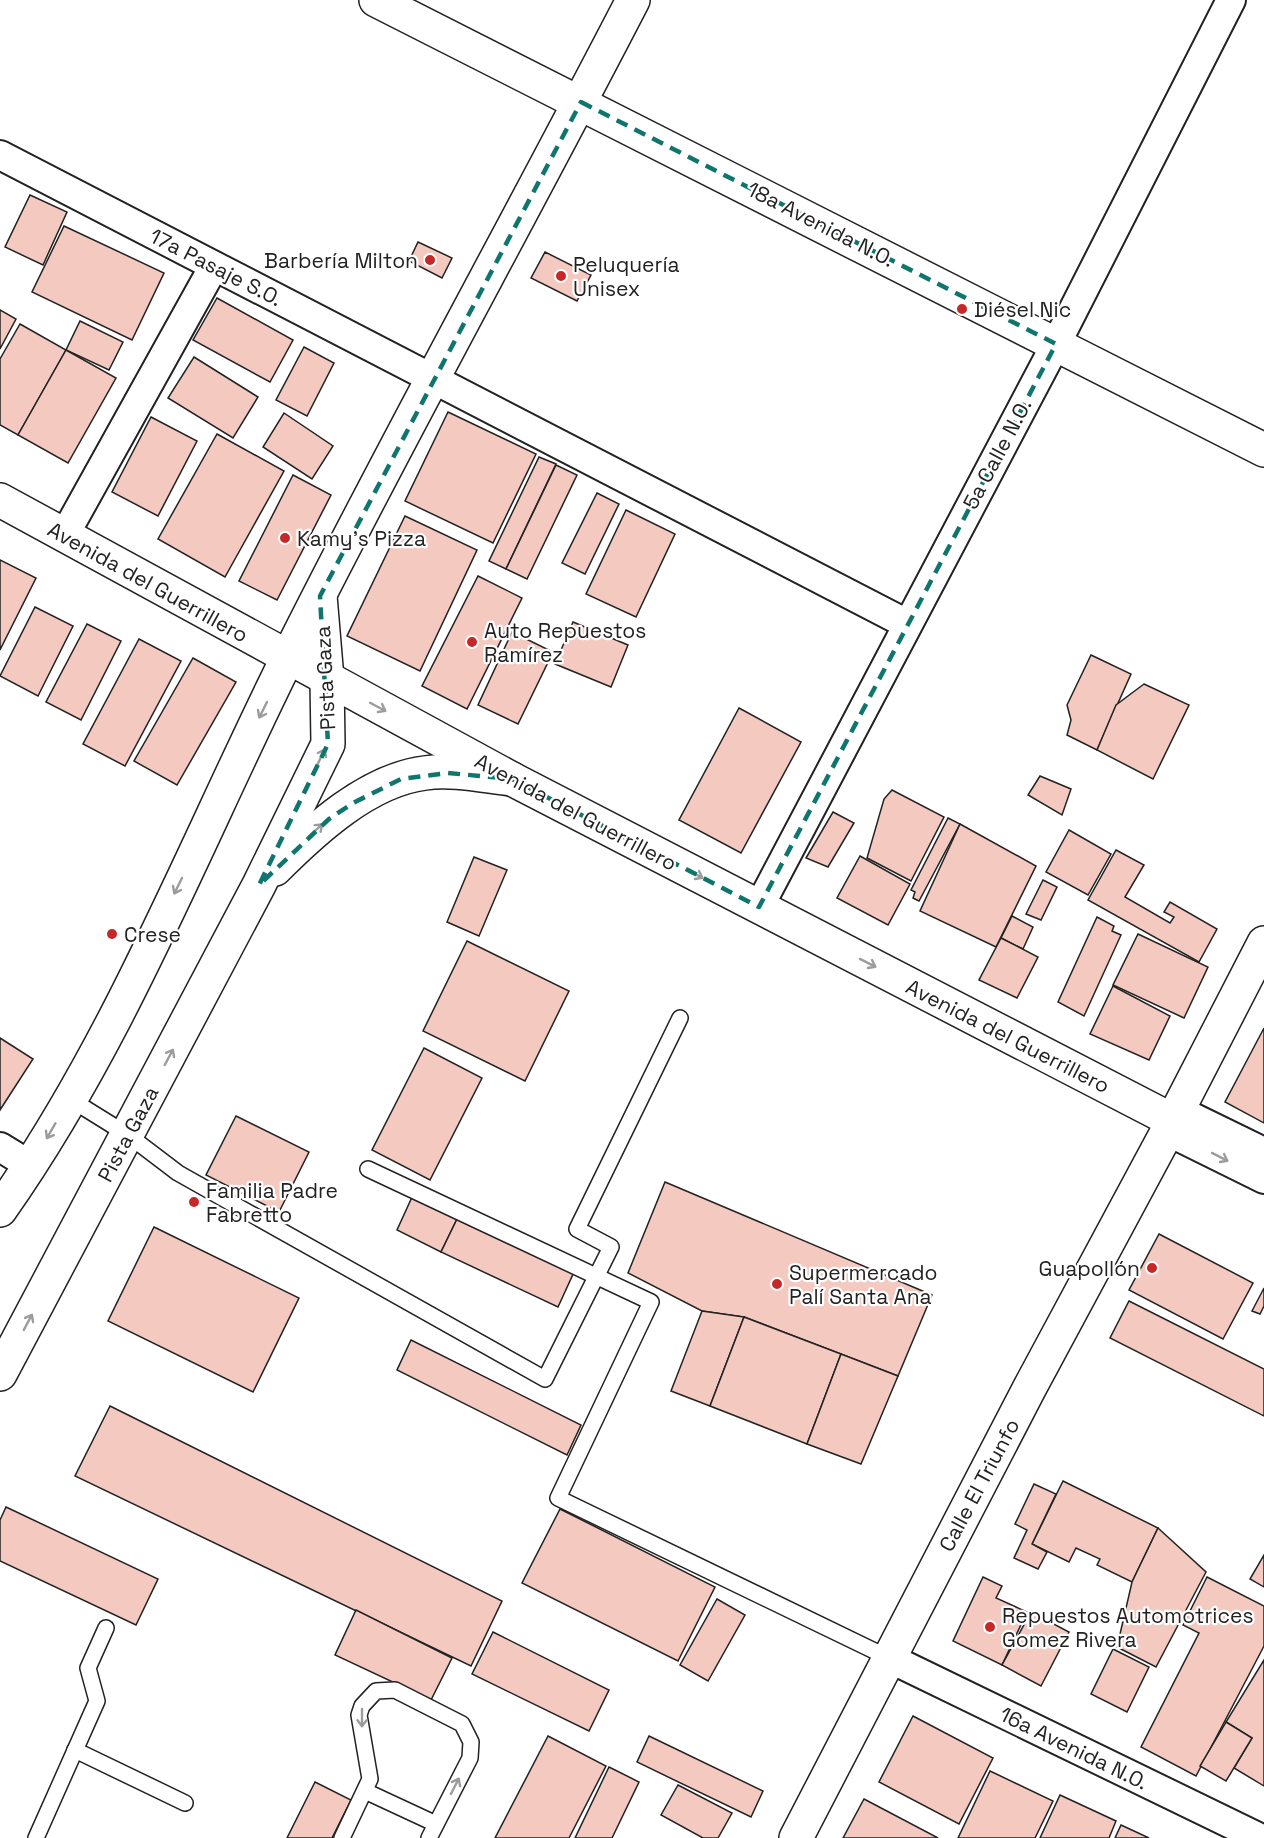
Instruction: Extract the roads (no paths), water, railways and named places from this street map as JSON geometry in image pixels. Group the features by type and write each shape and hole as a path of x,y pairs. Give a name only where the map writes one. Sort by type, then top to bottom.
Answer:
{"main road":[{"name":"18a Avenida N.O.","path":"376,0 1264,450"},
{"path":"320,596 633,0"},
{"name":"Avenida del Guerrillero","path":"0,500 512,779 1174,1121"},
{"name":"Pista Gaza","path":"0,1210 31,1166 102,1044 320,596"},
{"name":"Pista Gaza","path":"0,1374 259,885 328,744 327,679 320,596"},
{"path":"259,885 329,819 353,803 401,779 424,773 448,772 512,779"},
{"name":"Calle El Triunfo","path":"796,1838 1174,1121 1264,943"}],"street":[{"name":"5a Calle N.O.","path":"759,907 1056,344 1231,0"},
{"name":"17a Pasaje S.O.","path":"0,155 907,624"},
{"path":"64,536 214,266"},
{"name":"Avenida del Guerrillero","path":"1174,1121 1264,1152"},
{"name":"Avenida del Guerrillero","path":"1174,1121 1264,1179"},
{"path":"0,1147 31,1166"},
{"name":"16a Avenida N.O.","path":"889,1658 1260,1838"}],"lane":[{"path":"70,1099 128,1135 178,1173 544,1379 611,1247 577,1228 680,1018"},
{"path":"368,1169 651,1302 558,1498 889,1658"},
{"path":"36,1838 97,1701 88,1668 106,1628"},
{"path":"342,1838 370,1779 359,1715 362,1706 376,1691 396,1690 462,1724 471,1742 470,1758 432,1831 365,1791"},
{"path":"75,1750 185,1803"}],"place":[{"name":"Barbería Milton","path":"430,260"},
{"name":"Peluquería Unisex","path":"561,276"},
{"name":"Diésel Nic","path":"962,309"},
{"name":"Kamy's Pizza","path":"285,538"},
{"name":"Auto Repuestos Ramírez","path":"472,642"},
{"name":"Crese","path":"112,934"},
{"name":"Familia Padre Fabretto","path":"194,1202"},
{"name":"Guapollón","path":"1152,1268"},
{"name":"Supermercado Palí Santa Ana","path":"777,1284"},
{"name":"Repuestos Automotrices Gomez Rivera","path":"990,1627"}]}
